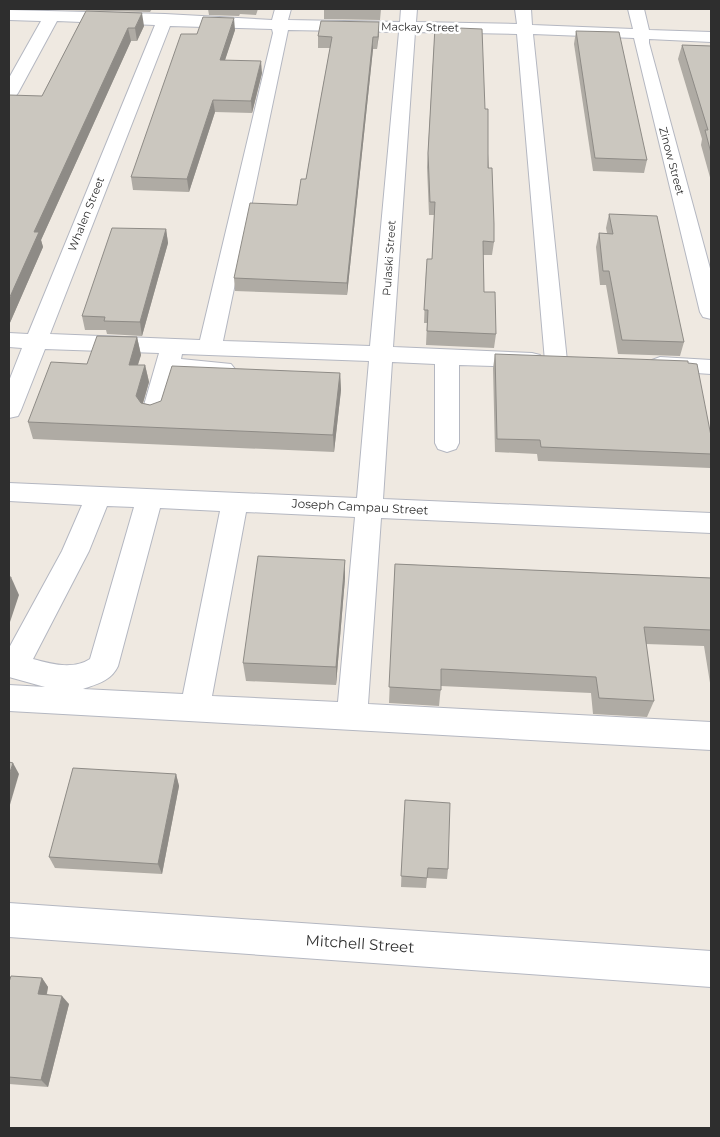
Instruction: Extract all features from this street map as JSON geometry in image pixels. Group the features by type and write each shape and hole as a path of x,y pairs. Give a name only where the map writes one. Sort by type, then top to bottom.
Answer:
{"street":[{"path":"170,356 210,347 565,362 523,9"},
{"name":"Zinow Street","path":"636,9 642,35 641,43 711,312"},
{"name":"Mackay Street","path":"9,15 30,12 52,16 408,17 525,29 711,37"},
{"path":"9,93 52,16"},
{"name":"Whalen Street","path":"9,410 161,16"},
{"path":"210,347 281,33 281,17"},
{"name":"Pulaski Street","path":"352,717 408,17"},
{"path":"9,340 35,341 313,373 316,352"},
{"path":"154,412 170,356"},
{"path":"447,357 448,443"},
{"path":"641,364 711,367"},
{"name":"Joseph Campau Street","path":"9,492 711,523"},
{"path":"65,689 54,678 14,666 75,551 99,495"},
{"path":"65,689 103,666 150,497"},
{"path":"195,708 234,501"},
{"path":"9,698 65,689 195,708 711,736"},
{"name":"Mitchell Street","path":"9,920 711,969"}],"building":[{"path":"86,11 142,13 135,28 128,28 34,232 39,232 9,299 9,95 42,96"},
{"path":"203,17 234,18 220,60 261,61 251,101 213,100 187,179 131,177 181,34 197,34"},
{"path":"321,21 379,22 378,37 373,37 347,283 234,278 250,203 297,205 301,179 306,179 332,37 318,36"},
{"path":"435,27 482,29 485,109 488,109 488,168 492,168 494,224 494,242 483,241 484,292 495,292 496,334 427,331 428,310 424,310 427,259 432,259 435,202 430,202 428,153"},
{"path":"576,31 619,32 647,160 595,158"},
{"path":"682,45 711,46 711,153 705,130 708,130"},
{"path":"609,214 657,216 684,342 622,340 609,271 603,271 599,233 613,234"},
{"path":"112,228 166,229 140,322 104,321 105,317 82,316"},
{"path":"97,336 137,337 129,365 145,365 136,396 141,403 150,405 161,401 172,366 340,373 333,435 28,422 51,362 87,364"},
{"path":"495,354 688,361 688,363 697,364 711,436 711,454 541,447 540,440 497,439"},
{"path":"258,556 345,560 336,667 243,663"},
{"path":"395,564 711,578 711,630 644,627 654,701 599,698 596,677 441,669 441,690 389,687"},
{"path":"9,762 13,763 9,775"},
{"path":"73,768 176,774 158,864 49,857"},
{"path":"405,800 450,803 448,869 428,868 427,878 401,876"},
{"path":"11,976 42,978 38,994 62,996 41,1080 9,1077 9,982"}]}
